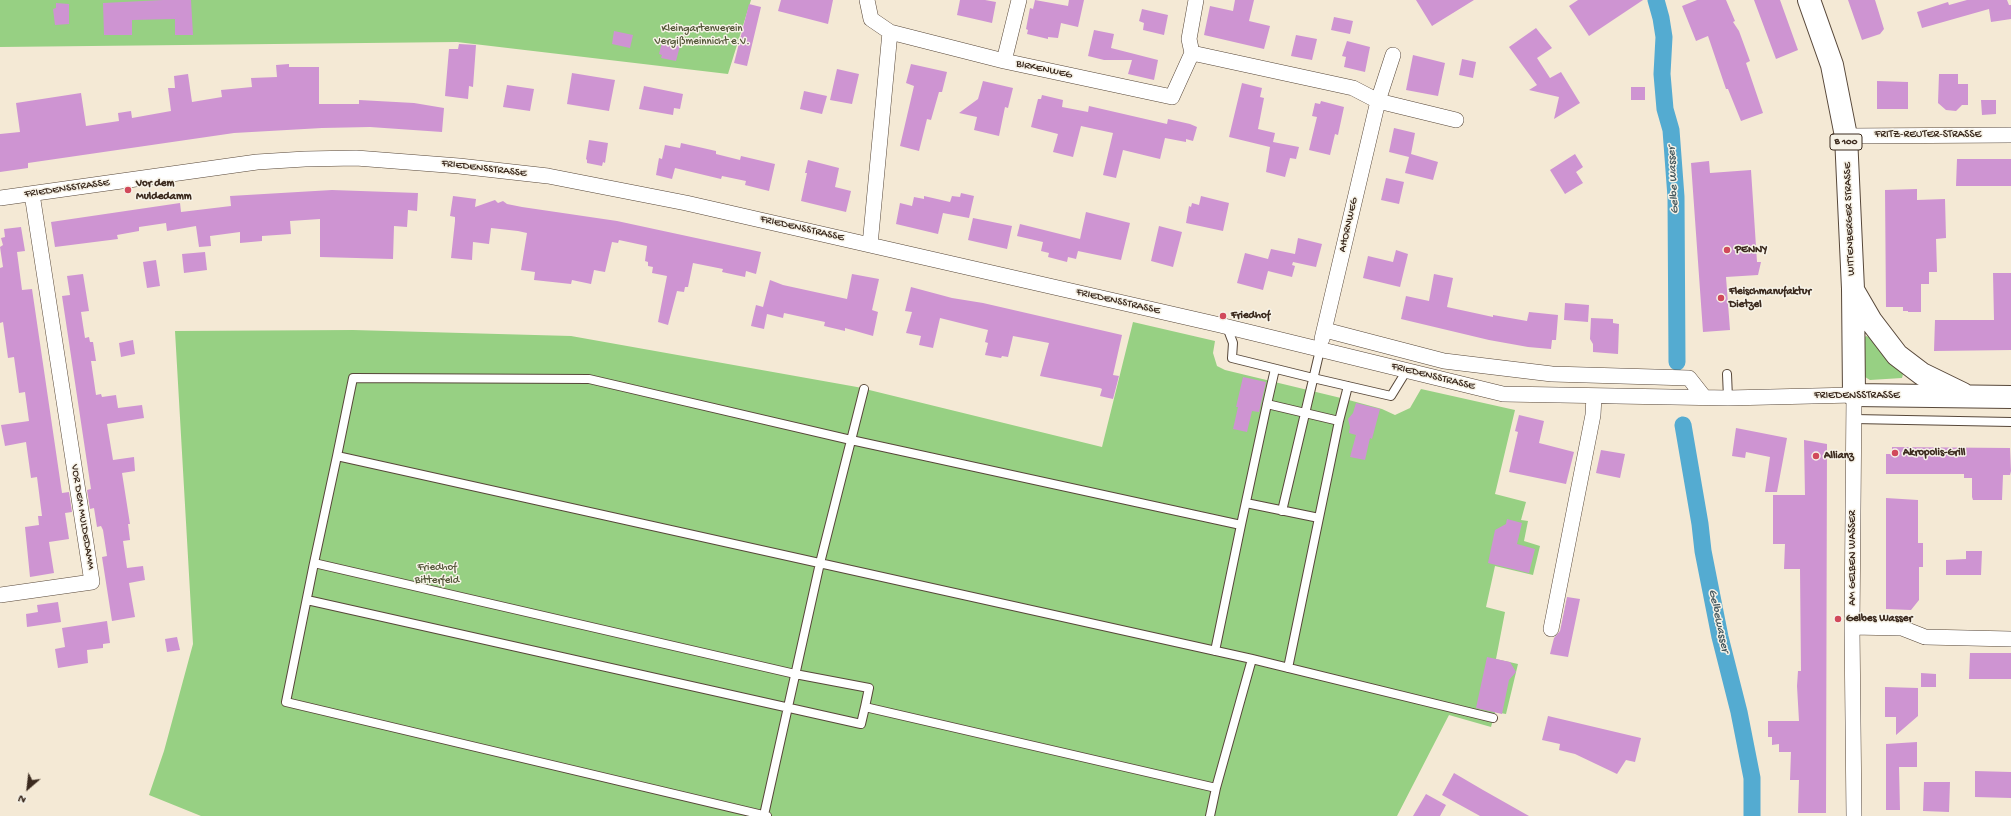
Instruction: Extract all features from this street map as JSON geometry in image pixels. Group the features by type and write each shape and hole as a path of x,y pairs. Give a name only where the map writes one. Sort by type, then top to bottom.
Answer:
{"main road":[{"name":"WITTENBERGER STRASSE","path":"1809,0 1832,64 1846,136 1853,288 1854,395"},
{"name":"B 100","path":"1853,288 1871,321 1897,355 1922,374 1970,397"},
{"name":"FRIEDENSSTRASSE","path":"1854,395 2011,397"}],"street":[{"name":"BIRKENWEG","path":"867,0 871,20 890,32 1004,61 1172,97 1192,53"},
{"path":"1004,61 1019,0"},
{"path":"1196,0 1189,38 1192,53 1353,88 1378,101 1456,120"},
{"path":"870,245 890,32"},
{"name":"AHORNWEG","path":"1320,350 1378,101 1393,55"},
{"name":"FRITZ-REUTER-STRASSE","path":"1846,136 2011,135"},
{"name":"FRIEDENSSTRASSE","path":"0,198 257,162 312,158 402,160 563,179 686,203 1227,327 1503,394 1728,398 1854,395"},
{"name":"VOR DEM MULDEDAMM","path":"0,595 92,582 32,194"},
{"name":"FRIEDENSSTRASSE","path":"1324,330 1444,361 1552,374 1689,378 1704,397"},
{"name":"AM GELBEN WASSER","path":"1854,395 1852,627 1854,816"},
{"path":"1551,629 1593,415 1594,396"},
{"path":"1852,627 1902,628 1925,637 2011,639"}],"lane":[{"path":"1227,327 1233,343 1232,358 1275,369 1391,396 1407,370"},
{"path":"1282,511 1320,350"},
{"path":"1215,651 1275,369"},
{"path":"1726,374 1728,398"},
{"path":"864,389 851,440 820,563 765,816 286,702 353,378 589,379 851,440 1241,525"},
{"path":"1288,668 1339,421 1348,386"},
{"path":"1267,404 1339,421"},
{"path":"1854,419 2011,422"},
{"path":"337,456 1252,659 1493,718"},
{"path":"1246,503 1319,518"},
{"path":"307,600 861,724 869,688 795,674 314,563"},
{"path":"1210,816 1216,788 1252,659"},
{"path":"865,707 1216,788"}],"green space":[{"name":"Kleingartenverein Vergißmeinnicht e.V.","path":"0,0 751,0 728,74 457,42 0,47"},
{"name":"Friedhof Bitterfeld","path":"1133,322 1215,341 1213,353 1217,366 1225,370 1345,399 1382,409 1395,415 1410,408 1421,389 1515,410 1495,494 1526,502 1521,520 1528,521 1524,541 1540,546 1533,575 1495,566 1486,607 1505,612 1496,659 1518,664 1506,714 1495,712 1491,727 1449,715 1397,816 201,816 149,795 164,751 193,644 175,331 353,330 571,336 857,387 1102,447"},
{"path":"1866,336 1869,337 1903,374 1902,378 1870,380 1865,377"}],"building":[{"path":"191,0 193,35 175,35 175,19 132,20 132,35 104,35 103,3"},
{"path":"781,0 833,0 828,24 778,11"},
{"path":"960,0 985,0 996,2 992,23 957,15"},
{"path":"1035,0 1068,6 1069,0 1084,0 1078,27 1061,23 1058,38 1048,37 1048,39 1027,34 1028,30 1026,29 1030,8 1033,9"},
{"path":"1235,0 1254,0 1249,21 1270,26 1264,49 1204,35 1210,6 1233,11"},
{"path":"1416,0 1474,0 1432,26"},
{"path":"1578,0 1643,0 1589,36 1569,6"},
{"path":"1697,0 1726,0 1735,21 1733,22 1739,31 1750,61 1746,63 1763,113 1741,121 1728,89 1726,89 1708,36 1696,41 1682,6"},
{"path":"1754,0 1780,0 1798,50 1776,59"},
{"path":"1848,0 1875,0 1884,29 1880,34 1862,40"},
{"path":"1967,0 2007,0 2009,5 2011,5 2011,19 1991,22 1989,9 1922,28 1917,12 1948,2 1949,5"},
{"path":"56,3 69,4 69,24 55,25 53,9 56,8"},
{"path":"749,4 761,7 747,66 734,63"},
{"path":"1142,9 1168,15 1164,35 1143,30 1144,23 1139,21"},
{"path":"1334,17 1353,21 1350,34 1331,30"},
{"path":"1536,28 1552,48 1537,58 1550,78 1561,72 1580,103 1554,119 1559,97 1529,90 1537,85 1509,47"},
{"path":"1094,30 1114,34 1111,48 1158,60 1154,80 1128,74 1132,60 1104,60 1088,56"},
{"path":"614,31 633,35 630,48 612,44"},
{"path":"1296,35 1317,39 1312,60 1291,56"},
{"path":"1347,41 1370,47 1365,72 1344,67 1346,57 1342,56"},
{"path":"662,42 680,46 676,61 661,58 662,55 659,54"},
{"path":"459,44 476,45 473,87 469,86 468,99 445,96 449,49 458,49"},
{"path":"1413,55 1445,63 1438,96 1406,90"},
{"path":"1462,59 1476,62 1473,78 1459,75"},
{"path":"289,64 289,67 319,67 319,104 359,104 359,100 414,103 444,108 442,132 370,127 234,133 28,163 28,168 0,172 0,134 20,132 16,103 81,93 86,126 119,121 118,113 131,111 132,118 171,111 168,88 175,88 174,76 188,74 192,102 222,97 221,90 252,87 251,78 277,77 276,65"},
{"path":"911,64 947,72 942,92 939,92 931,120 927,119 919,151 900,146 914,86 906,83"},
{"path":"837,69 859,74 852,104 830,100"},
{"path":"572,73 615,80 609,111 567,104"},
{"path":"1939,74 1958,74 1958,84 1968,84 1968,105 1962,105 1956,111 1946,110 1938,103"},
{"path":"983,81 1013,88 1008,108 1005,107 999,136 974,130 977,117 959,113 978,99"},
{"path":"1877,81 1908,82 1908,109 1877,109"},
{"path":"1242,83 1262,88 1260,97 1264,98 1258,129 1275,133 1273,142 1299,147 1296,159 1290,158 1285,177 1266,172 1270,147 1229,137"},
{"path":"507,85 534,89 530,111 503,107"},
{"path":"644,86 683,94 680,109 674,108 673,115 639,109"},
{"path":"1631,87 1645,87 1645,100 1631,100"},
{"path":"804,91 827,96 822,114 800,109"},
{"path":"1042,95 1063,100 1062,107 1088,112 1089,106 1167,124 1168,119 1197,127 1193,141 1186,139 1186,142 1165,138 1160,159 1123,150 1116,178 1103,175 1113,133 1081,126 1073,157 1053,152 1058,134 1031,127 1038,99 1041,99"},
{"path":"1981,100 1996,100 1996,114 1982,115"},
{"path":"1321,101 1344,107 1338,135 1335,134 1330,155 1309,150 1317,117 1312,116 1315,103 1320,104"},
{"path":"1394,128 1415,133 1411,154 1438,162 1433,180 1405,173 1409,157 1389,152"},
{"path":"589,140 608,143 605,163 603,162 602,166 587,163 586,159"},
{"path":"681,143 716,151 716,154 740,160 741,156 775,164 769,191 745,185 746,181 722,176 721,179 675,168 672,179 656,175 659,158 662,159 665,145 680,148"},
{"path":"1575,154 1583,167 1576,172 1583,183 1565,194 1550,170"},
{"path":"1957,159 2011,159 2011,186 1956,186"},
{"path":"808,160 839,168 835,187 851,191 846,212 801,201 807,173 805,173"},
{"name":"PENNY","path":"1709,161 1710,173 1751,170 1757,262 1761,262 1758,275 1726,277 1730,330 1703,332 1691,163"},
{"path":"1386,178 1404,182 1399,204 1381,200"},
{"path":"1917,189 1917,200 1945,199 1946,238 1936,239 1937,272 1929,272 1929,284 1921,284 1921,312 1908,312 1903,311 1903,307 1886,307 1885,190"},
{"path":"332,190 418,193 417,211 408,210 407,227 394,226 393,259 320,257 320,219 290,221 291,234 262,236 262,241 240,243 240,232 210,236 211,246 199,247 196,226 167,231 166,223 139,227 139,231 117,235 118,239 55,247 51,222 180,203 181,212 231,206 230,196"},
{"path":"961,193 974,196 969,218 943,213 938,234 896,224 900,203 912,206 914,197 924,199 924,196 950,202 952,196 960,197"},
{"path":"453,196 476,199 475,207 495,200 498,203 503,201 507,204 522,207 617,221 761,252 756,274 746,271 745,277 722,272 723,269 693,263 688,287 685,287 684,292 677,291 668,325 658,322 667,276 652,273 653,267 648,266 648,262 645,261 647,246 619,240 618,243 612,242 605,272 594,270 591,284 572,280 571,284 534,280 535,272 521,270 527,233 491,228 489,244 473,242 472,260 451,258 455,221 455,217 450,216"},
{"path":"1201,196 1229,203 1223,231 1186,223 1189,206 1191,207 1192,203 1199,205"},
{"path":"1086,212 1130,223 1121,260 1078,251 1076,259 1068,257 1067,262 1048,257 1049,253 1041,251 1043,242 1017,236 1020,224 1080,239"},
{"path":"973,218 1012,226 1007,249 968,240"},
{"path":"1159,226 1182,232 1173,267 1151,261"},
{"path":"21,227 25,251 17,252 22,290 32,289 62,493 69,492 72,512 65,513 69,539 49,542 54,573 30,577 25,527 39,525 38,516 42,516 37,477 31,478 26,442 5,446 1,425 29,421 25,392 19,393 14,357 8,358 3,322 0,323 0,268 3,267 0,247 3,245 1,238 5,237 4,229"},
{"path":"1298,238 1322,244 1316,267 1293,262 1292,265 1295,266 1292,277 1268,271 1263,290 1237,283 1245,253 1268,259 1271,249 1295,254"},
{"path":"1396,250 1408,254 1400,287 1363,278 1368,256 1393,262"},
{"path":"205,252 207,270 184,273 182,254"},
{"path":"156,260 160,286 147,288 143,262"},
{"path":"1993,273 2011,273 2011,350 1934,351 1935,320 1994,320"},
{"path":"83,274 89,311 81,312 85,338 89,337 90,342 93,342 96,361 91,361 96,395 101,394 102,397 116,395 118,408 142,405 144,418 107,424 113,460 134,457 135,471 122,473 130,524 128,524 130,540 123,541 127,568 143,566 145,580 129,583 135,617 112,621 102,557 107,556 103,530 101,526 97,527 94,508 90,509 87,490 91,489 62,296 70,295 67,276"},
{"path":"852,274 879,279 872,310 878,312 873,336 845,328 845,331 824,326 825,322 784,313 783,318 767,314 764,329 751,326 756,305 763,307 770,280 783,285 847,299"},
{"path":"1434,274 1453,278 1447,307 1493,317 1493,315 1527,321 1529,312 1558,315 1556,340 1552,340 1551,349 1528,347 1489,340 1401,319 1406,296 1429,301"},
{"path":"911,287 952,298 983,303 1122,335 1113,375 1119,376 1113,399 1100,396 1102,389 1100,388 1040,376 1049,343 1013,336 1008,357 1002,356 1001,358 985,355 988,343 985,342 988,330 940,318 933,348 919,345 921,336 906,333 912,312 905,311"},
{"path":"1565,303 1589,305 1588,322 1564,320"},
{"path":"1591,318 1613,319 1613,323 1619,324 1618,354 1593,352 1593,344 1590,339"},
{"path":"133,340 135,354 121,357 119,343"},
{"path":"1243,377 1266,382 1259,412 1252,411 1247,432 1233,429 1238,407 1236,407"},
{"path":"1356,403 1380,409 1372,439 1370,438 1365,460 1350,457 1356,435 1349,433 1350,427 1348,419 1353,413"},
{"path":"1519,415 1544,421 1539,443 1574,452 1566,484 1509,472 1518,432 1515,431"},
{"path":"1736,428 1787,438 1777,492 1765,492 1770,457 1746,452 1745,458 1732,456"},
{"path":"1804,440 1827,444 1826,813 1798,813 1799,780 1790,780 1791,752 1779,752 1779,744 1772,745 1772,737 1768,737 1768,721 1799,721 1797,686 1798,671 1801,671 1800,569 1784,569 1785,544 1773,544 1773,495 1805,495"},
{"path":"1892,447 2010,448 2011,471 2010,475 2003,475 2002,500 1973,500 1972,478 1964,478 1964,474 1886,474 1886,454 1892,454"},
{"path":"1601,450 1625,454 1620,478 1596,473"},
{"path":"1886,498 1918,500 1918,543 1923,543 1923,567 1919,567 1919,600 1911,610 1886,609"},
{"path":"1507,519 1522,523 1517,544 1535,549 1529,573 1488,563 1495,530 1506,524"},
{"path":"1966,551 1982,551 1981,575 1946,575 1946,560 1966,559"},
{"path":"1567,597 1580,599 1568,657 1550,654 1554,638 1560,631"},
{"path":"58,602 61,622 27,627 26,614 38,612 37,605"},
{"path":"107,621 110,643 103,644 103,648 87,650 88,663 58,668 55,649 65,647 62,628"},
{"path":"177,637 180,650 167,652 165,639"},
{"path":"1970,653 2011,653 2011,679 1969,679"},
{"path":"1487,657 1510,662 1516,672 1509,680 1502,714 1476,708"},
{"path":"1921,673 1936,674 1936,687 1921,687"},
{"path":"1885,687 1918,688 1918,716 1896,735 1896,717 1885,717"},
{"path":"1548,716 1641,738 1635,762 1626,760 1617,774 1575,754 1559,750 1560,744 1542,740"},
{"path":"1917,742 1917,767 1899,767 1900,810 1886,810 1886,744"},
{"path":"1975,771 2011,772 2011,798 1975,797"},
{"path":"1454,773 1529,816 1480,816 1442,795"},
{"path":"1924,782 1950,782 1949,812 1923,811"},
{"path":"1426,794 1446,805 1440,816 1413,816"}],"waterway":[{"name":"Gelbe Wasser","path":"1656,0 1664,37 1662,74 1665,109 1671,130 1676,197 1677,362"},
{"name":"Gelbewasser","path":"1683,425 1700,524 1703,551 1720,637 1739,712 1752,778 1752,816"}],"place":[{"name":"Vor dem Muldedamm","path":"128,190"},
{"name":"PENNY","path":"1727,250"},
{"name":"Fleischmanufaktur Dietzel","path":"1721,298"},
{"name":"Friedhof","path":"1223,316"},
{"name":"Akropolis-Grill","path":"1895,453"},
{"name":"Allianz","path":"1816,456"},
{"name":"Gelbes Wasser","path":"1838,619"}]}
